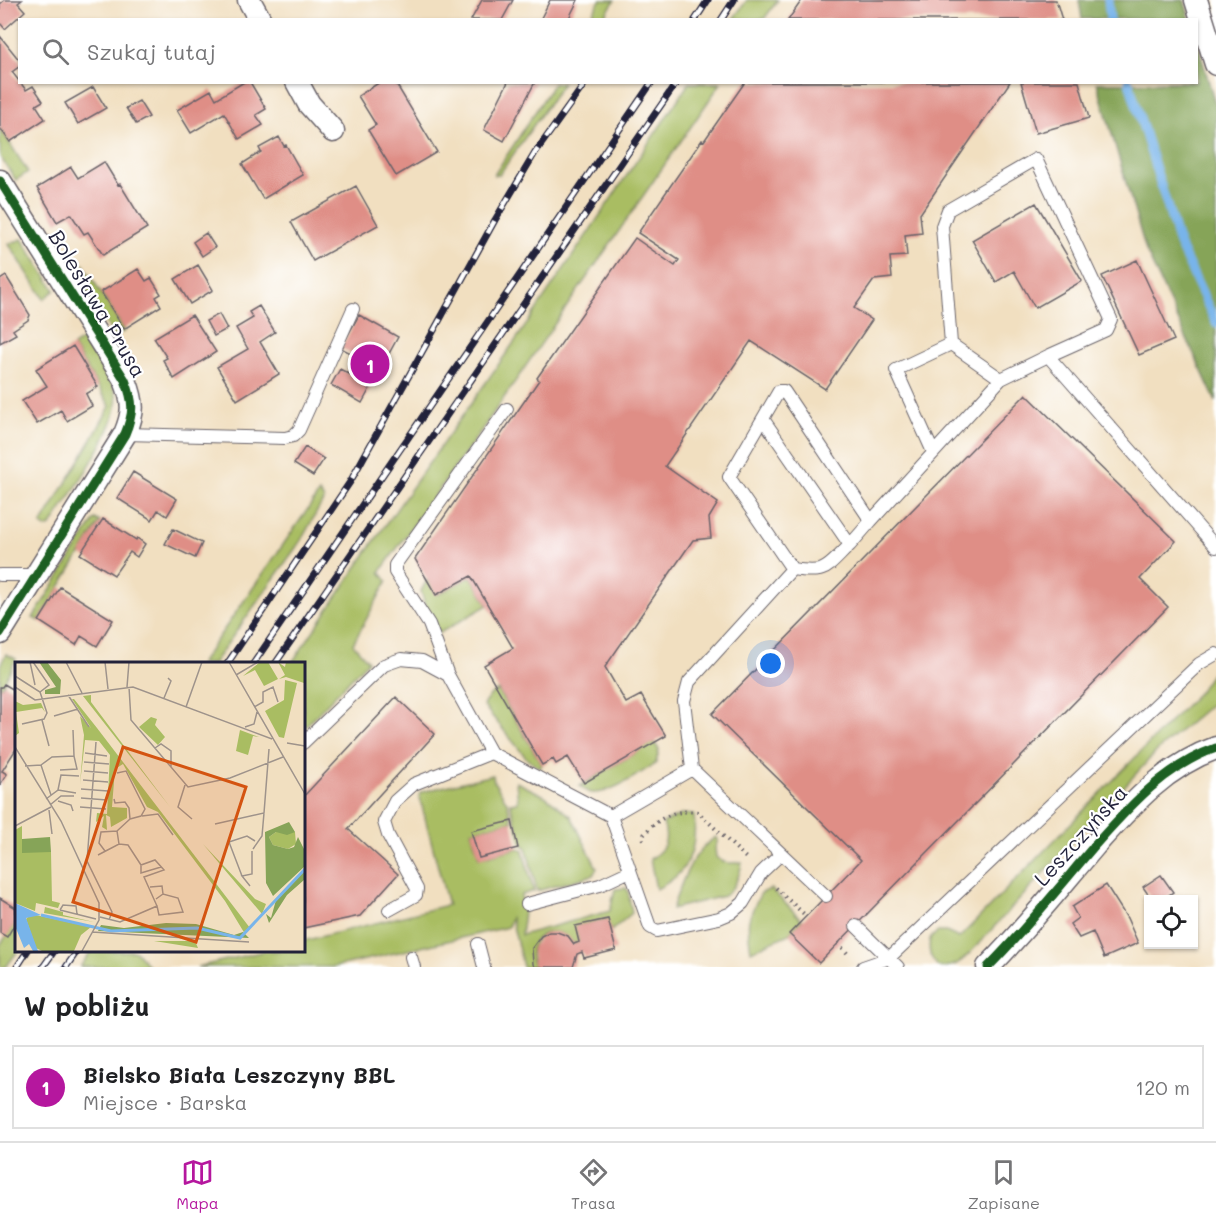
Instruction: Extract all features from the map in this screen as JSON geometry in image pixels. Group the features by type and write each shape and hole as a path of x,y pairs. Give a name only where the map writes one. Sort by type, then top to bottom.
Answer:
{"street":[{"path":"249,0 259,18"},
{"path":"1196,0 1216,64"},
{"path":"298,84 309,104 333,131"},
{"name":"Bolesława Prusa","path":"0,181 125,380 132,397 132,415 125,434 0,633"},
{"name":"Leszczyńska","path":"988,967 1127,809 1165,775 1193,758 1216,748"}],"lane":[{"path":"871,521 784,392 779,391 729,477 792,569 815,572 824,570 850,545 1001,380 1106,330 1111,319 1036,159 948,210 942,226 951,344 1001,380"},
{"path":"125,434 285,438 293,436 299,430 353,309"},
{"path":"933,453 896,370 951,344"},
{"path":"1048,356 1216,548"},
{"path":"507,409 395,565 395,572 429,624 448,675 491,753 611,816 646,919 650,927 657,931 719,918 731,913 743,903 761,873 782,854"},
{"path":"763,419 850,545"},
{"path":"792,569 689,682 684,701 692,769 826,896"},
{"path":"0,575 37,575"},
{"path":"863,967 889,958 1199,664 1216,654"},
{"path":"304,742 384,665 401,659 422,661 448,675"},
{"path":"389,910 416,895 417,889 388,835 384,822 395,801 414,784 491,753"},
{"path":"611,816 692,769"},
{"path":"526,904 600,885 630,871"},
{"path":"856,926 898,967"},
{"path":"478,944 484,967"}],"path":[{"path":"645,848 642,837 663,817 688,810 698,812 806,916"},
{"path":"743,869 746,858"}],"green space":[{"path":"600,0 615,0 604,18 591,18"},
{"path":"747,0 778,0 765,18 734,18"},
{"path":"1079,0 1184,0 1190,18 1082,18"},
{"path":"1198,45 1216,106 1216,402 1146,251 1097,84 1198,84"},
{"path":"553,84 562,84 499,175 494,175"},
{"path":"688,84 720,84 481,431 380,572 387,581 353,644 368,661 304,728 304,662 292,662 520,334"},
{"path":"0,128 28,172 16,180 0,157"},
{"path":"22,239 55,290 44,299 9,244"},
{"path":"83,264 125,331 114,336 73,270"},
{"path":"84,339 110,380 116,395 116,408 103,442 92,461 51,526 45,528 41,525 110,406 73,346"},
{"path":"319,493 324,499 300,542 214,662 201,662"},
{"path":"95,519 100,522 39,621 33,618"},
{"path":"471,576 488,605 438,634 429,618 421,591 427,580 437,595"},
{"path":"6,654 16,659 0,687 0,665"},
{"path":"1216,671 1216,700 1157,751 959,963 939,967 930,954 930,938 938,932 946,932 959,938 1199,692 1211,674"},
{"path":"498,690 542,765 540,768 528,760 483,705 491,694"},
{"path":"654,742 659,750 656,763 634,777 599,793 589,792 580,786"},
{"path":"493,775 494,782 507,802 512,821 471,831 479,858 518,848 523,851 534,891 521,895 524,912 521,935 610,911 615,889 626,888 632,913 611,931 607,919 576,926 579,942 574,944 558,932 541,935 532,948 531,957 535,967 523,967 511,918 508,927 334,967 197,967 260,952 304,952 304,941 448,905 419,795 421,792"},
{"path":"516,782 545,796 571,816 597,868 593,875 537,891 526,847 522,844 510,803 518,802"},
{"path":"683,814 694,815 694,839 689,860 676,876 656,889 650,859 659,852 664,844 666,835 663,823"},
{"path":"716,837 718,840 715,848 716,857 728,863 742,862 734,885 724,896 672,909 694,859"},
{"path":"771,889 802,920 789,934 751,951 748,933 750,915 761,893"},
{"path":"15,923 15,952 17,952 6,967 0,967 0,945"},
{"path":"90,952 137,952 149,967 80,967"}],"building":[{"path":"5,0 22,0 18,3 25,11 5,29 0,23 0,4"},
{"path":"482,0 513,0 503,18 472,18"},
{"path":"550,0 578,0 569,18 541,18"},
{"path":"802,0 1056,0 1061,18 789,18"},
{"path":"0,36 18,58 18,68 12,72 18,80 18,84 21,84 26,90 33,86 43,101 36,105 45,119 10,142 0,128"},
{"path":"241,84 251,84 266,109 256,115 263,125 239,139 224,113 191,133 177,110 211,90 216,99"},
{"path":"377,84 396,84 437,152 396,176 368,130 376,125 358,96"},
{"path":"507,84 534,84 504,141 484,130"},
{"path":"744,84 1009,84 920,214 922,233 905,235 907,256 890,257 892,278 874,280 854,308 872,320 825,389 751,341 665,466 718,503 709,518 711,538 693,540 605,667 626,703 641,695 666,736 584,783 568,757 556,764 553,759 542,765 484,665 513,648 471,576 436,595 415,559 635,238 675,266 679,260 638,233 702,140 704,141"},
{"path":"1022,84 1080,84 1089,118 1036,133"},
{"path":"93,87 106,108 78,124 65,103"},
{"path":"139,101 149,117 136,124 126,108"},
{"path":"279,137 303,175 263,199 242,164 261,152 259,148"},
{"path":"104,162 147,228 103,255 88,232 84,234 71,214 57,222 37,188 71,167 78,178"},
{"path":"356,186 378,225 313,261 291,222"},
{"path":"1036,203 1082,281 1035,308 1014,271 996,282 972,240"},
{"path":"206,233 215,247 202,256 193,242"},
{"path":"1137,260 1174,340 1139,355 1102,276"},
{"path":"198,265 213,290 190,304 175,279"},
{"path":"138,269 146,281 151,278 161,294 156,297 161,306 124,329 101,292"},
{"path":"6,276 30,315 28,320 13,330 16,334 0,343 0,280"},
{"path":"259,306 275,332 260,342 279,374 237,400 217,367 248,349 236,328 253,318 249,312"},
{"path":"219,314 227,329 214,336 206,321"},
{"path":"192,315 216,352 174,379 163,360 167,358 154,338"},
{"path":"359,315 398,337 362,403 331,385 340,369 351,375 360,358 341,348"},
{"path":"73,346 98,387 86,394 92,406 67,421 61,410 37,424 22,401 47,386 36,369"},
{"path":"1026,394 1176,541 1140,579 1168,607 819,963 789,934 861,860 712,714"},
{"path":"305,447 324,459 313,476 294,464"},
{"path":"133,472 177,499 167,516 158,510 152,520 117,498"},
{"path":"103,519 145,544 137,557 130,552 114,575 80,554"},
{"path":"173,529 202,543 195,558 165,544"},
{"path":"60,587 113,620 97,646 81,636 76,645 39,621"},
{"path":"4,684 15,690 15,751 2,771 7,774 0,785 0,687"},
{"path":"396,697 435,734 348,829 398,874 360,916 304,928 304,796"},
{"path":"512,821 518,848 479,858 471,831"},
{"path":"1161,875 1173,892 1169,895 1149,895 1143,887"},
{"path":"1106,885 1127,918 1138,943 1104,958 1093,932 1079,938 1070,924 1078,918 1072,907"},
{"path":"0,898 15,907 15,924 7,937 0,933"},
{"path":"608,919 616,950 584,958 582,952 577,954 573,967 535,967 533,964 532,948 541,936 549,932 557,932 568,936 574,944 579,942 575,926"}],"waterway":[{"path":"1108,0 1110,18"},
{"path":"1130,84 1179,244 1216,323"}],"railway":[{"path":"696,18 708,0"},
{"path":"722,18 734,0"},
{"path":"228,662 350,482 495,220 535,153 585,84"},
{"path":"254,662 651,84"},
{"path":"276,662 676,84"},
{"path":"17,967 27,952"},
{"path":"43,967 54,952"},
{"path":"66,967 77,952"}],"cycle path":[{"path":"0,181 125,380 132,407 125,434 0,633"},
{"path":"988,967 1135,802 1180,765 1216,748"}],"place":[{"name":"Bielsko Biała Leszczyny BBL","path":"370,364"}]}
